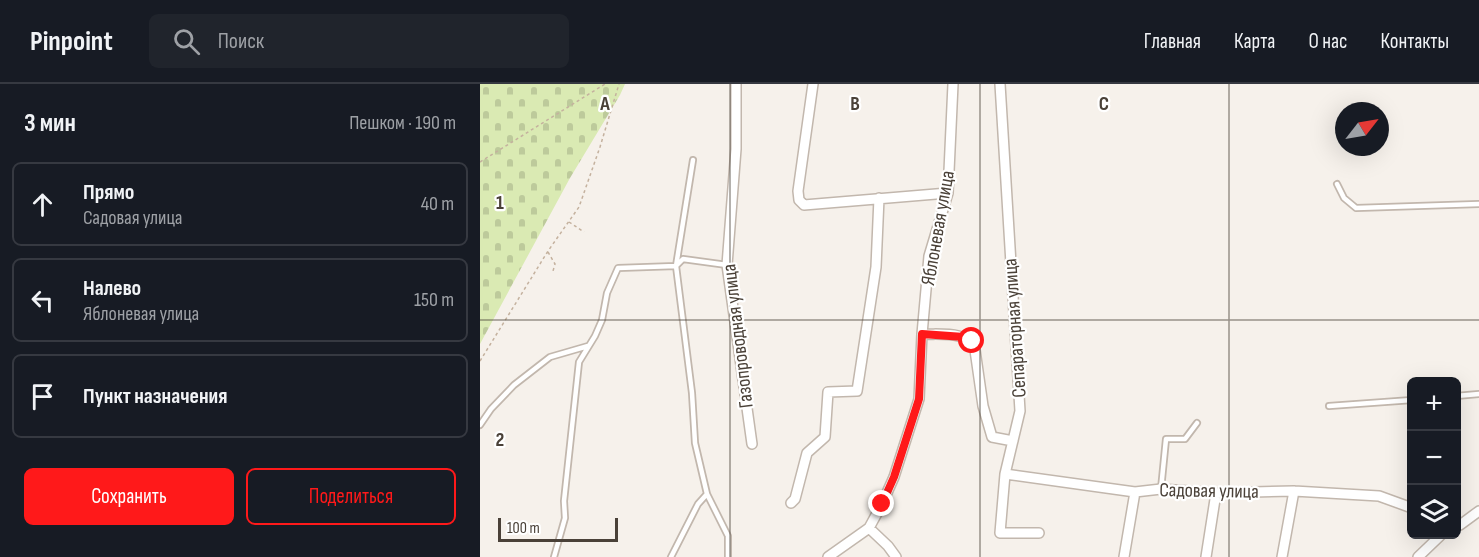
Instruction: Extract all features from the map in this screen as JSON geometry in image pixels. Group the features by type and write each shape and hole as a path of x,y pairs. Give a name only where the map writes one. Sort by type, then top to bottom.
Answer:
{"street":[{"name":"Газопроводная улица","path":"736,84 736,149 727,265 752,444"},
{"path":"813,84 798,191 799,200 804,205 814,206 948,192"},
{"name":"Яблоневая улица","path":"828,557 869,528 894,477 919,399 929,256 948,192 953,84"},
{"name":"Сепараторная улица","path":"1000,84 1020,411 1005,474 1000,533 1039,533"},
{"path":"791,503 795,499 807,453 825,437 828,392 857,391 876,267 879,198"},
{"path":"922,334 964,337 972,341 983,406 992,437 1013,441"},
{"name":"Садовая улица","path":"1005,474 1135,492 1161,489 1215,494 1294,490 1379,496 1407,506"},
{"path":"1282,557 1294,490"},
{"path":"1124,557 1135,492"},
{"path":"1206,557 1215,494"},
{"path":"1461,524 1479,511"},
{"path":"869,528 896,557"},
{"path":"1418,557 1437,539"}],"lane":[{"path":"693,160 676,266 692,393 695,443 707,494 728,536 728,557"},
{"path":"1337,184 1344,198 1356,208 1479,204"},
{"path":"554,557 565,518 564,501 579,362 598,328 607,292 618,268 676,266 683,259 727,265"},
{"path":"480,425 491,409 514,385 550,357 589,345"},
{"path":"1461,396 1479,394"},
{"path":"1329,406 1407,400"},
{"path":"1161,489 1166,439 1185,439 1197,423"},
{"path":"670,557 698,504 707,494"}],"path":[{"path":"480,162 605,84"},
{"path":"480,360 548,251 579,207 619,84"},
{"path":"569,221 584,232"},
{"path":"548,251 555,264 553,272"}],"green space":[{"path":"480,84 625,84 570,178 480,344"}],"route":[{"path":"882,504 894,477 919,399 922,334 964,337 972,341"}]}
